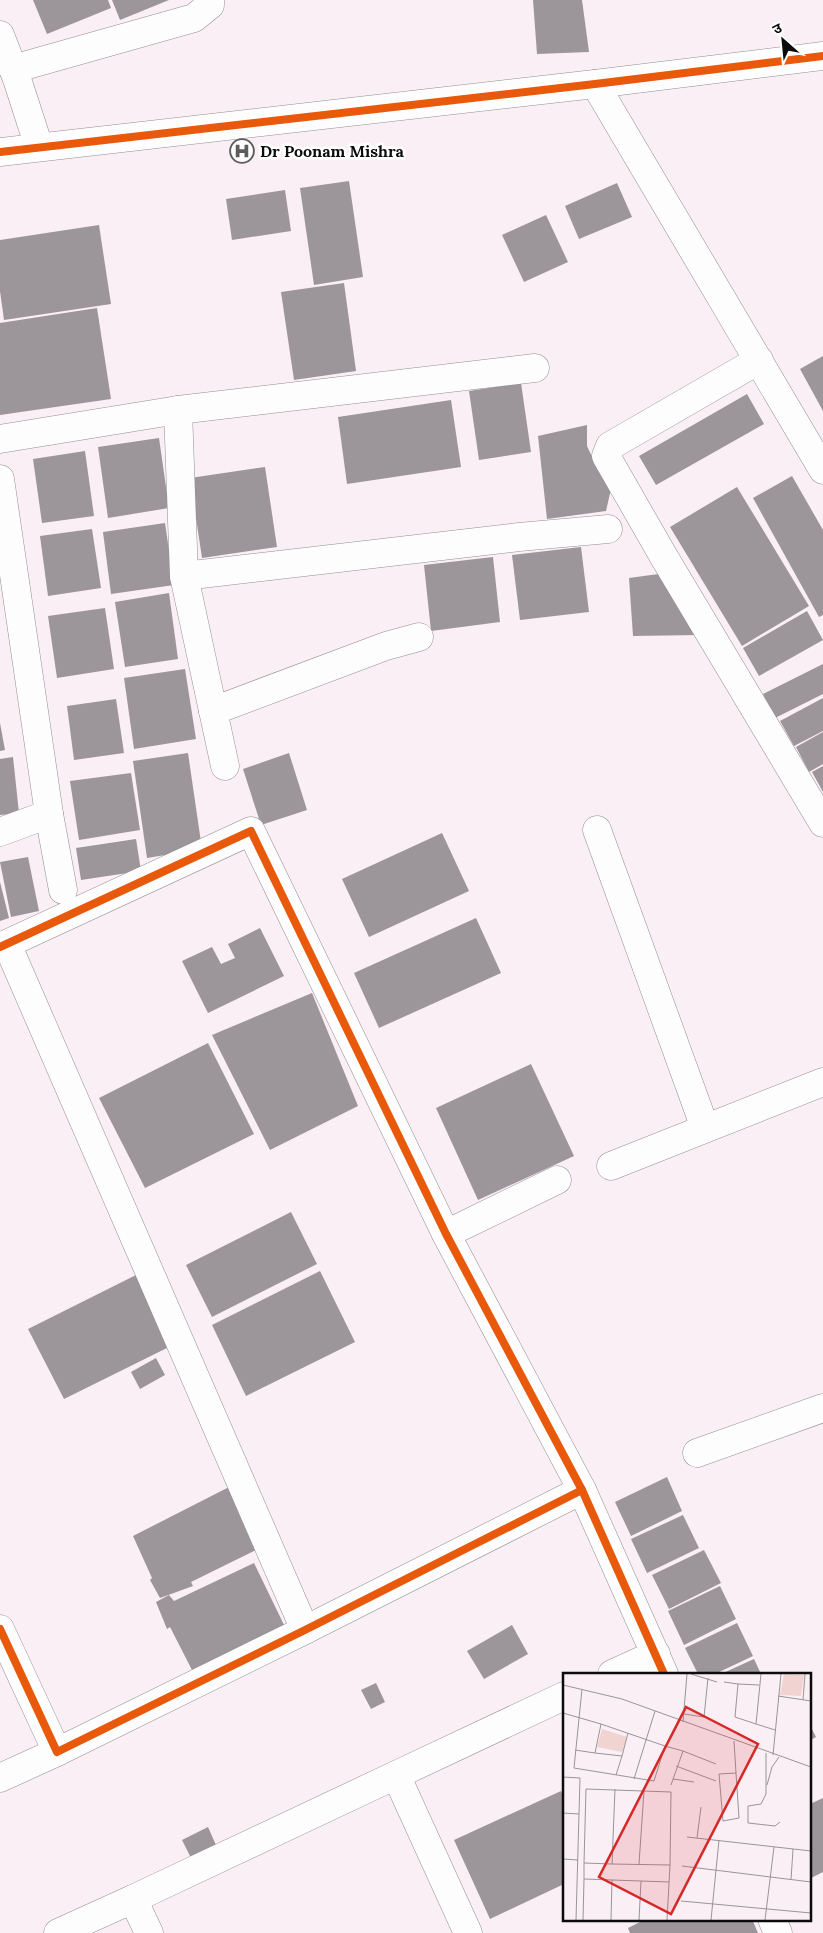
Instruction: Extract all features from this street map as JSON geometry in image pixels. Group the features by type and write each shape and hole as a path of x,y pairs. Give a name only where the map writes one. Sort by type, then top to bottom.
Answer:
{"street":[{"path":"13,70 194,18 210,5 210,0"},
{"path":"0,35 39,148"},
{"path":"0,152 823,56"},
{"path":"595,84 823,470"},
{"path":"759,360 610,446 606,456 823,823"},
{"path":"0,439 178,410 535,368"},
{"path":"178,410 184,576 225,766"},
{"path":"0,479 49,814 63,890"},
{"path":"184,576 519,537 608,529"},
{"path":"213,711 386,646 419,637"},
{"path":"0,832 49,814"},
{"path":"597,830 705,1128"},
{"path":"305,1630 4,945 251,831 446,1234 582,1490 660,1664 617,1673"},
{"path":"611,1166 823,1082"},
{"path":"446,1234 557,1180"},
{"path":"697,1454 823,1408"},
{"path":"0,1778 305,1630 582,1490"},
{"path":"0,1629 57,1752"},
{"path":"58,1933 563,1696"},
{"path":"396,1775 468,1933"},
{"path":"133,1899 149,1933"},
{"path":"772,1920 778,1933"}],"building":[{"path":"33,0 108,0 111,8 47,34"},
{"path":"112,0 169,0 120,20"},
{"path":"533,0 582,0 589,52 537,54"},
{"path":"349,181 363,277 314,285 300,188"},
{"path":"617,183 632,217 579,239 565,206"},
{"path":"285,190 291,231 232,240 226,199"},
{"path":"546,215 568,262 524,282 502,235"},
{"path":"99,225 111,304 4,320 0,291 0,240"},
{"path":"344,283 356,371 294,380 281,292"},
{"path":"97,308 111,399 0,415 0,323"},
{"path":"823,356 823,411 800,369"},
{"path":"521,383 531,452 479,460 469,391"},
{"path":"747,394 764,424 656,485 639,456"},
{"path":"451,400 461,467 347,484 338,417"},
{"path":"587,425 587,446 599,472 611,489 606,511 547,519 538,436"},
{"path":"159,438 169,508 108,518 98,447"},
{"path":"85,451 94,516 42,523 33,459"},
{"path":"265,467 277,547 202,558 190,478"},
{"path":"792,476 823,530 823,615 819,617 753,498"},
{"path":"737,487 809,606 742,646 670,527"},
{"path":"165,523 174,585 111,594 103,532"},
{"path":"92,529 101,588 48,596 40,536"},
{"path":"581,547 589,612 520,620 512,555"},
{"path":"493,557 500,622 431,631 424,565"},
{"path":"666,573 699,635 633,636 629,578"},
{"path":"169,593 178,659 125,667 115,602"},
{"path":"105,608 114,669 57,678 48,616"},
{"path":"807,611 823,640 759,676 743,648"},
{"path":"823,664 823,694 775,718 763,694"},
{"path":"185,669 196,739 134,749 124,678"},
{"path":"823,698 823,731 794,746 780,721"},
{"path":"116,699 124,753 74,760 67,706"},
{"path":"0,723 5,750 0,751"},
{"path":"823,732 823,764 809,772 796,747"},
{"path":"188,753 202,849 147,858 133,761"},
{"path":"289,753 307,810 261,825 243,769"},
{"path":"13,757 19,813 0,815 0,759"},
{"path":"823,766 823,792 812,772"},
{"path":"131,773 140,830 79,840 70,781"},
{"path":"442,833 469,891 369,937 342,879"},
{"path":"136,839 141,871 81,880 76,848"},
{"path":"28,857 39,911 11,917 0,862"},
{"path":"0,882 9,918 0,921"},
{"path":"476,918 501,973 379,1028 354,973"},
{"path":"260,928 284,976 208,1013 182,961 212,947 221,964 235,958 228,944"},
{"path":"312,993 358,1106 270,1150 212,1035"},
{"path":"208,1043 254,1134 145,1188 99,1098"},
{"path":"531,1064 574,1156 478,1200 436,1108"},
{"path":"291,1212 317,1264 212,1317 186,1265"},
{"path":"320,1271 355,1342 246,1396 212,1325"},
{"path":"136,1275 171,1346 64,1399 28,1329"},
{"path":"156,1358 165,1375 140,1389 131,1372"},
{"path":"667,1477 682,1511 631,1536 615,1502"},
{"path":"233,1485 264,1546 191,1582 193,1586 160,1598 150,1580 152,1578 133,1536"},
{"path":"683,1515 699,1548 647,1573 631,1539"},
{"path":"704,1550 721,1583 669,1609 652,1575"},
{"path":"254,1563 285,1627 192,1670 170,1627 167,1629 156,1602 169,1595 174,1601"},
{"path":"720,1586 736,1619 684,1645 668,1611"},
{"path":"737,1623 753,1656 717,1673 698,1673 685,1648"},
{"path":"512,1625 528,1654 484,1679 467,1651"},
{"path":"754,1659 761,1673 723,1673"},
{"path":"376,1683 385,1702 371,1709 361,1690"},
{"path":"810,1725 816,1737 810,1740"},
{"path":"561,1791 563,1796 563,1884 490,1919 454,1840"},
{"path":"823,1798 823,1872 810,1878 811,1809 810,1804"},
{"path":"208,1827 219,1852 194,1864 182,1840"},
{"path":"644,1920 752,1920 758,1933 630,1933 628,1928"}],"cycle path":[{"path":"0,152 823,56"},
{"path":"0,947 251,831 446,1234 582,1490"},
{"path":"0,1629 57,1752 305,1630 582,1490 664,1673"}],"place":[{"name":"Dr Poonam Mishra","path":"242,151"}]}
